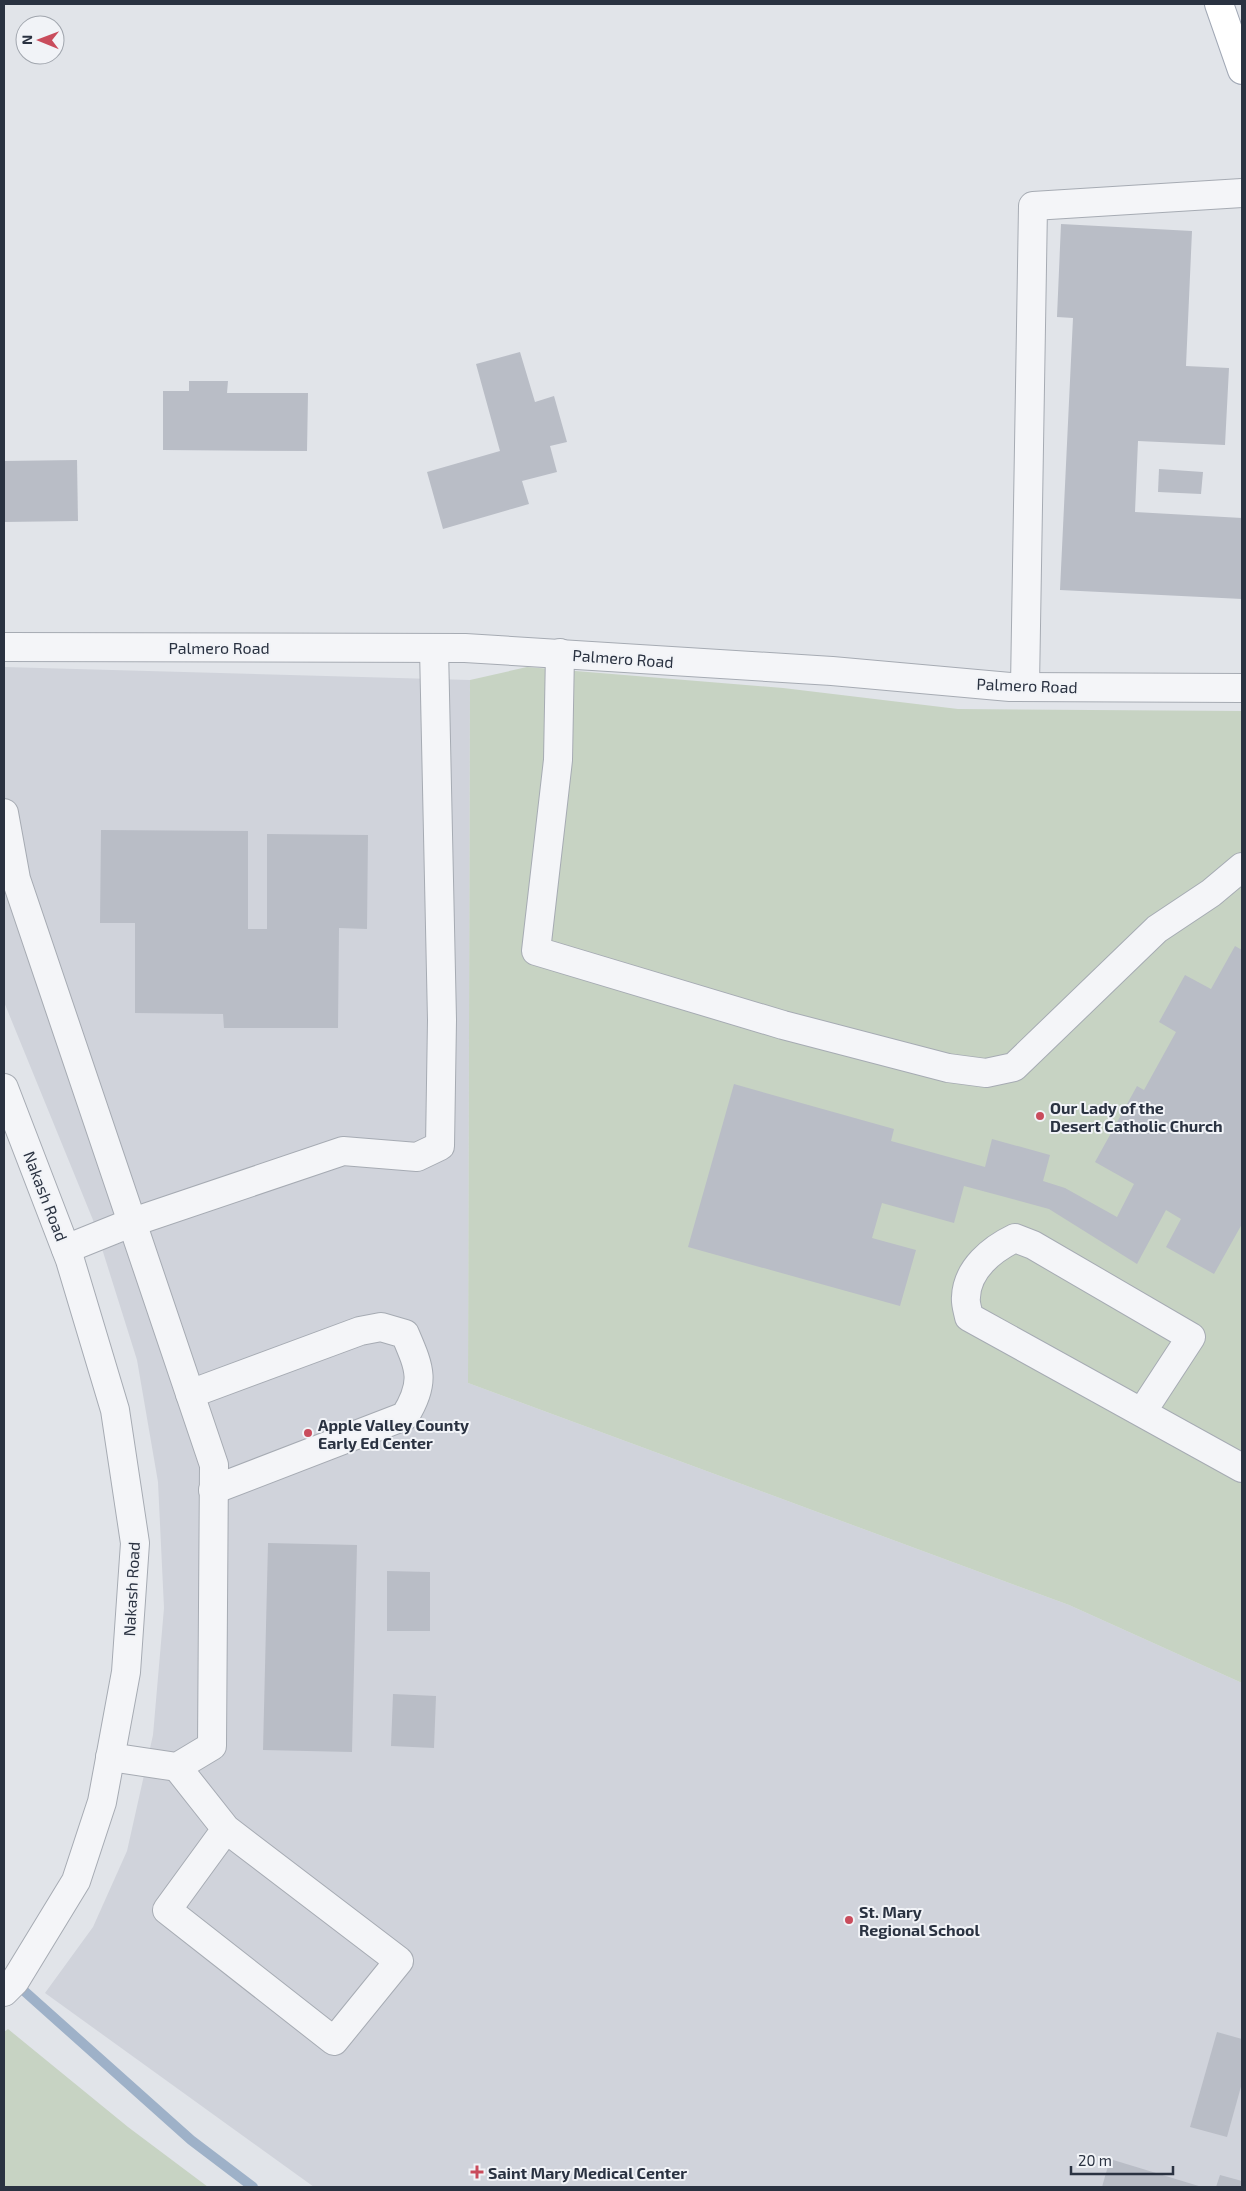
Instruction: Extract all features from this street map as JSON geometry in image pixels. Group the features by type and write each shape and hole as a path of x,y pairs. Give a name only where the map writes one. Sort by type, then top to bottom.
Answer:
{"main road":[{"path":"1219,4 1242,70"}],"street":[{"path":"1025,686 1033,206 1242,193"},
{"name":"Palmero Road","path":"4,647 434,648 560,654 832,672 1010,687 1242,688"},
{"path":"66,1249 133,1222 343,1151 417,1157 440,1146 442,1020 434,648"},
{"path":"560,654 558,760 536,951 792,1027 948,1068 986,1073 1014,1067 1158,929 1211,893 1242,867"},
{"path":"4,813 16,879 214,1465 212,1746 177,1766 110,1757"},
{"name":"Nakash Road","path":"4,1088 66,1249 115,1410 136,1543 126,1672 102,1802 76,1881 15,1981 4,1992"},
{"path":"1142,1412 1191,1337 1033,1245 1015,1238 998,1246 981,1261 970,1280 966,1297 969,1317 1242,1468"},
{"path":"190,1394 360,1332 381,1327 405,1334 419,1366 416,1398 405,1416 214,1490"},
{"path":"177,1766 226,1829 399,1961 334,2041 167,1910 226,1829"}],"shaded area":[{"path":"4,667 470,680 468,1383 1069,1605 1242,1683 1242,2187 314,2187 45,1993 93,1927 127,1851 153,1735 164,1608 158,1482 137,1360 93,1220 4,1002"}],"green space":[{"path":"527,667 783,688 958,709 1242,711 1242,1683 1069,1605 468,1383 470,680"},
{"path":"8,2029 128,2127 208,2187 4,2187 4,2032"}],"building":[{"path":"1061,224 1192,231 1186,366 1229,368 1225,445 1138,441 1135,512 1242,518 1242,599 1060,590 1073,318 1057,317"},
{"path":"520,352 535,402 554,396 567,442 550,446 557,472 522,481 529,504 443,529 427,472 500,451 476,364"},
{"path":"189,381 228,381 227,393 308,393 307,451 163,450 163,391 189,391"},
{"path":"77,460 78,521 4,522 4,461"},
{"path":"1159,469 1203,472 1201,494 1158,492"},
{"path":"101,830 248,831 248,929 267,929 267,834 368,835 367,929 339,928 338,1028 224,1028 223,1014 135,1013 135,923 100,923"},
{"path":"1235,946 1242,950 1242,1224 1214,1274 1166,1247 1181,1219 1166,1210 1137,1264 1049,1209 964,1186 954,1223 882,1203 872,1238 916,1250 900,1306 688,1247 734,1084 894,1129 891,1141 985,1167 992,1139 1050,1155 1043,1181 1065,1188 1117,1217 1134,1184 1095,1162 1137,1086 1144,1090 1176,1032 1159,1022 1185,975 1211,989"},
{"path":"268,1543 357,1545 352,1752 263,1750"},
{"path":"387,1571 430,1572 430,1631 387,1631"},
{"path":"393,1694 436,1696 434,1748 391,1746"},
{"path":"1217,2032 1242,2039 1242,2083 1227,2137 1190,2127"},
{"path":"1110,2159 1202,2187 1102,2187"},
{"path":"1220,2175 1242,2181 1242,2187 1216,2187"}],"waterway":[{"path":"4,1973 191,2140 253,2187"}],"place":[{"name":"Our Lady of the Desert Catholic Church","path":"1040,1116"},
{"name":"Apple Valley County Early Ed Center","path":"308,1433"},
{"name":"St. Mary Regional School","path":"849,1920"},
{"name":"Saint Mary Medical Center","path":"477,2172"}]}
